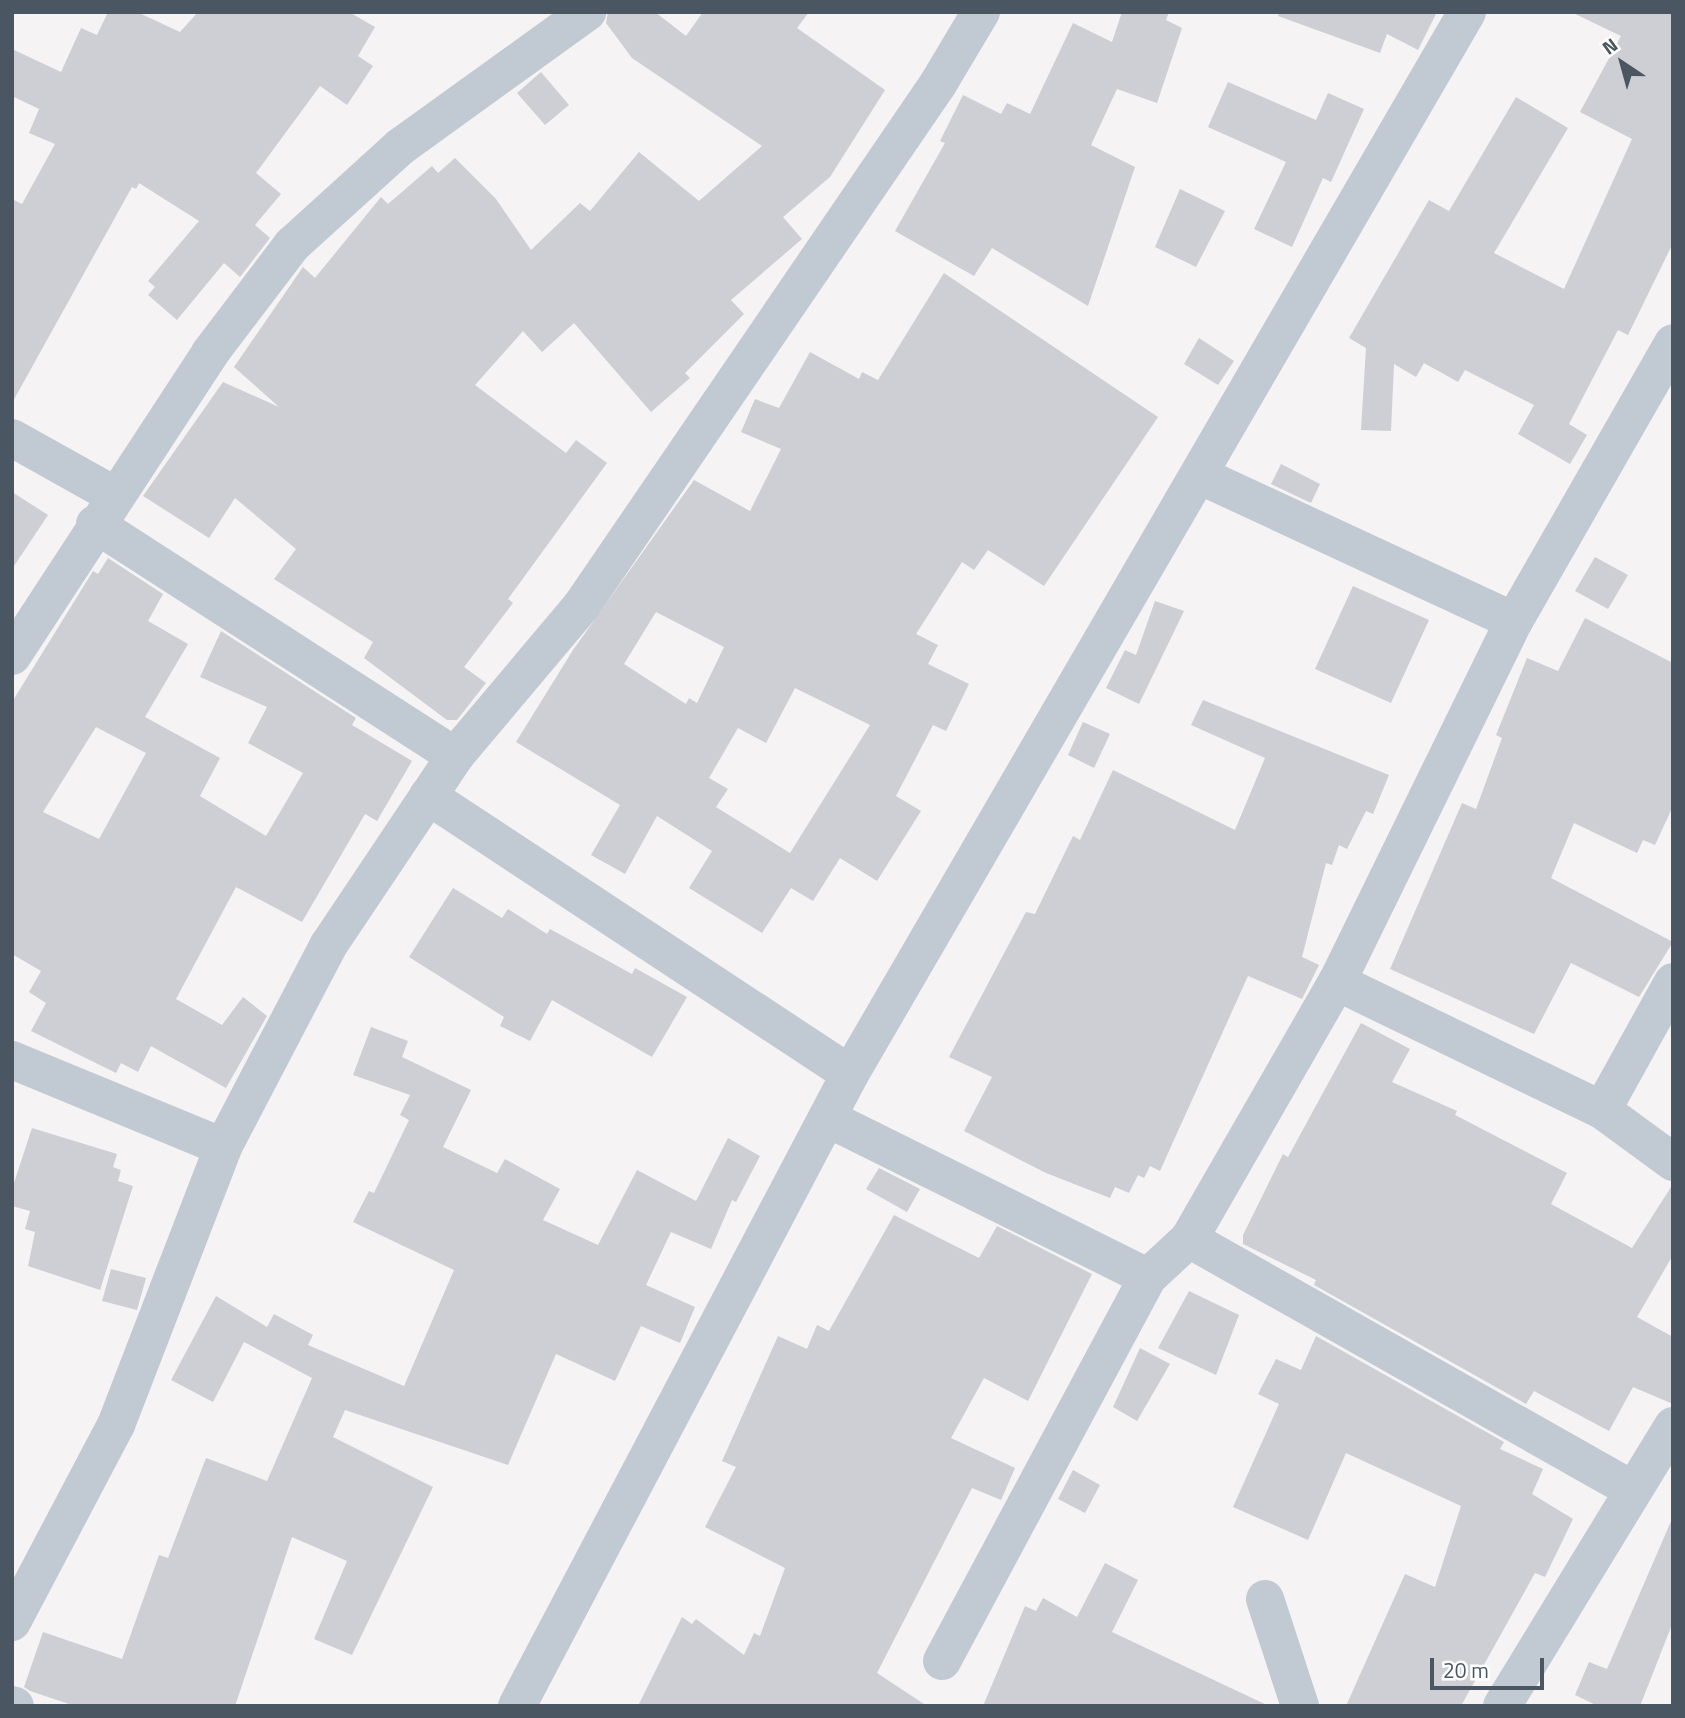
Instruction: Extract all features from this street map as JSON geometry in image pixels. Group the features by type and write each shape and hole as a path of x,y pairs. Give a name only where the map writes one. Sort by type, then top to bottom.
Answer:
{"street":[{"path":"12,1622 116,1425 223,1147 328,946 455,756 582,605 937,84 981,12"},
{"path":"517,1706 850,1074 1468,12"},
{"path":"12,656 210,353 292,245 400,147 572,17"},
{"path":"942,1661 1148,1277 1189,1239 1337,982 1514,621 1673,343"},
{"path":"12,439 105,510 455,756"},
{"path":"1199,475 1514,621"},
{"path":"428,796 850,1074"},
{"path":"1337,982 1602,1110 1673,1162"},
{"path":"1602,1110 1673,982"},
{"path":"12,1060 223,1147"},
{"path":"827,1118 1148,1277"},
{"path":"1189,1239 1633,1490"},
{"path":"1502,1706 1673,1426"},
{"path":"1265,1599 1300,1706"}],"building":[{"path":"108,12 137,12 180,32 198,12 349,12 375,27 358,56 373,66 347,105 320,86 256,173 281,194 255,225 270,238 240,277 224,263 177,320 148,295 155,287 148,281 199,221 139,183 136,189 132,187 12,403 12,199 22,204 55,144 29,133 39,109 12,96 12,49 61,72 81,28 97,35"},
{"path":"608,12 655,12 686,36 703,12 809,12 797,28 885,90 830,177 783,217 802,239 731,300 744,314 685,373 690,378 651,412 574,323 542,352 523,331 475,385 566,453 576,440 607,463 508,599 513,603 464,667 486,683 457,720 447,720 364,658 373,642 274,579 296,549 235,498 209,538 143,496 223,382 279,407 234,367 303,267 315,278 381,197 388,204 432,166 438,173 455,158 496,199 531,250 580,203 590,211 639,152 699,201 762,146 632,58 606,23"},
{"path":"1122,12 1169,12 1166,20 1182,28 1157,103 1117,89 1091,145 1135,167 1088,306 992,248 974,276 895,231 945,143 940,141 963,95 1001,114 1007,103 1030,114 1073,23 1112,42"},
{"path":"1279,12 1437,12 1418,50 1387,34 1380,53 1278,16"},
{"path":"1571,12 1673,12 1673,243 1628,335 1618,330 1569,424 1587,435 1570,464 1518,434 1534,405 1465,370 1458,382 1424,363 1416,377 1394,364 1391,431 1361,430 1366,348 1349,338 1429,200 1449,211 1516,97 1568,128 1494,253 1564,289 1632,139 1580,112 1621,36"},
{"path":"541,72 569,105 545,125 517,93"},
{"path":"1228,82 1316,120 1328,93 1364,109 1331,182 1323,178 1292,247 1254,229 1286,162 1208,127"},
{"path":"1180,189 1225,211 1196,267 1155,247"},
{"path":"944,273 1158,417 1044,586 988,550 974,570 962,562 916,634 938,645 928,664 969,684 946,731 933,725 896,796 921,811 877,881 840,858 813,901 791,888 762,933 689,888 712,851 657,816 625,874 591,855 620,805 516,742 573,650 694,480 750,511 781,449 741,432 755,399 779,408 810,352 859,379 862,372 878,380","holes":["656,612 724,647 697,703 689,698 686,704 624,664","795,688 870,725 790,853 716,807 728,789 709,778 738,728 766,743"]},
{"path":"1199,338 1234,361 1218,385 1184,364"},
{"path":"1281,464 1320,484 1311,503 1271,484"},
{"path":"12,492 48,515 12,569"},
{"path":"1595,557 1628,575 1608,609 1575,591"},
{"path":"108,558 163,594 148,621 188,644 145,717 220,758 200,796 266,836 303,773 248,743 267,707 200,677 221,631 356,718 352,725 412,761 377,821 365,814 302,922 236,887 176,999 222,1025 243,997 267,1016 226,1088 151,1046 138,1072 121,1063 116,1073 31,1031 46,1003 29,992 41,971 12,954 12,702 93,571 98,574","holes":["96,727 146,753 99,839 43,812"]},
{"path":"1353,586 1429,620 1391,703 1315,669"},
{"path":"1155,601 1184,611 1139,704 1106,688 1125,650 1136,655"},
{"path":"1585,618 1673,663 1673,806 1655,845 1643,840 1637,853 1574,823 1551,878 1673,942 1639,997 1571,963 1534,1034 1390,969 1462,803 1476,809 1502,738 1496,735 1527,658 1558,671"},
{"path":"1203,700 1389,775 1373,814 1366,811 1347,849 1339,845 1332,865 1326,863 1302,957 1319,965 1302,999 1248,976 1160,1171 1150,1166 1144,1178 1138,1175 1129,1193 1115,1187 1110,1198 1046,1173 964,1131 992,1077 949,1057 1026,912 1035,914 1073,836 1080,840 1113,770 1235,830 1265,758 1191,725"},
{"path":"1083,722 1110,734 1094,768 1068,755"},
{"path":"453,888 502,918 508,909 547,934 550,929 632,974 635,968 687,997 652,1057 552,1000 530,1041 500,1026 504,1017 409,957"},
{"path":"1361,1023 1410,1049 1392,1082 1457,1111 1455,1115 1567,1173 1551,1204 1632,1248 1673,1184 1673,1255 1637,1317 1673,1337 1673,1404 1633,1387 1609,1431 1534,1391 1526,1404 1314,1285 1316,1280 1243,1244 1243,1235 1283,1154 1288,1157"},
{"path":"371,1027 408,1041 402,1057 471,1090 443,1147 497,1173 505,1159 560,1189 543,1220 598,1245 637,1170 696,1201 728,1138 760,1156 736,1202 732,1200 711,1249 671,1232 646,1285 695,1307 680,1343 641,1326 615,1381 556,1354 508,1465 345,1410 333,1437 433,1487 352,1655 314,1639 347,1561 292,1537 235,1706 75,1706 30,1691 24,1687 43,1632 122,1659 159,1555 168,1558 206,1458 267,1481 312,1378 244,1342 213,1402 171,1380 216,1296 267,1327 274,1314 313,1335 308,1345 404,1386 454,1270 353,1222 369,1191 374,1193 409,1120 400,1115 410,1095 353,1075"},
{"path":"32,1128 117,1154 113,1167 121,1170 118,1181 133,1186 100,1290 28,1266 35,1232 25,1229 30,1211 12,1206 12,1189"},
{"path":"879,1168 920,1189 907,1212 866,1189"},
{"path":"894,1215 979,1258 997,1226 1092,1274 1028,1401 984,1378 951,1438 1015,1468 1001,1500 972,1488 877,1673 927,1706 638,1706 682,1617 692,1624 696,1619 744,1655 754,1633 760,1636 785,1568 705,1527 736,1467 722,1461 778,1336 807,1349 817,1325 829,1331"},
{"path":"111,1269 146,1278 137,1310 102,1301"},
{"path":"1189,1291 1239,1315 1216,1375 1158,1348"},
{"path":"1316,1336 1504,1442 1500,1449 1543,1469 1532,1494 1573,1519 1545,1577 1535,1573 1461,1706 1346,1706 1405,1574 1435,1587 1461,1506 1346,1453 1308,1540 1233,1507 1279,1404 1258,1394 1276,1359 1301,1370"},
{"path":"1140,1348 1170,1364 1137,1421 1113,1407"},
{"path":"1073,1470 1100,1485 1085,1513 1058,1499"},
{"path":"1672,1519 1673,1622 1640,1706 1598,1706 1575,1695 1589,1662 1607,1669"},
{"path":"1105,1563 1138,1580 1112,1632 1269,1706 983,1706 1025,1606 1036,1611 1043,1598 1077,1617"}]}
